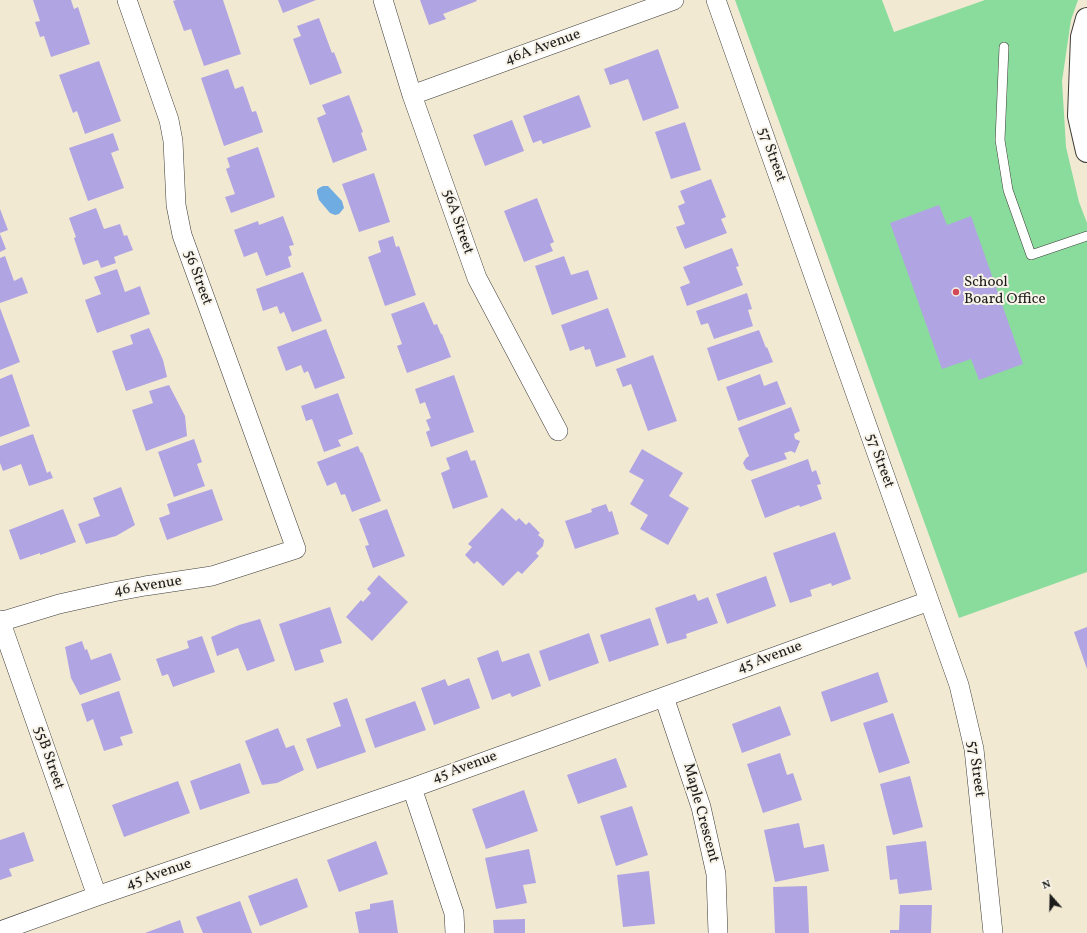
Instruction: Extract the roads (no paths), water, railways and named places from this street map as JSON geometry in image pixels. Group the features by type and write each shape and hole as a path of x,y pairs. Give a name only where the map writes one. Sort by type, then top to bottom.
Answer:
{"street":[{"name":"56 Street","path":"127,0 169,120 173,141 176,205 182,235 296,549"},
{"name":"56A Street","path":"383,0 412,95 476,278 558,431"},
{"name":"46A Avenue","path":"412,95 674,0"},
{"name":"57 Street","path":"716,0 959,685 974,749 993,933"},
{"path":"1087,19 1082,37 1079,116 1087,151"},
{"name":"46 Avenue","path":"0,621 59,604 113,592 212,576 296,549"},
{"name":"45 Avenue","path":"0,932 97,896 412,788 929,601"},
{"name":"55B Street","path":"0,621 97,896"},
{"name":"Maple Crescent","path":"664,697 702,807 716,874 718,933"},
{"path":"412,788 454,912 455,933"}],"lane":[{"path":"1004,47 1000,140 1008,190 1031,255 1087,236"}],"water":[{"path":"323,186 328,186 342,201 344,208 339,214 335,215 330,213 319,200 317,190"}],"place":[{"name":"School Board Office","path":"956,292"}]}
